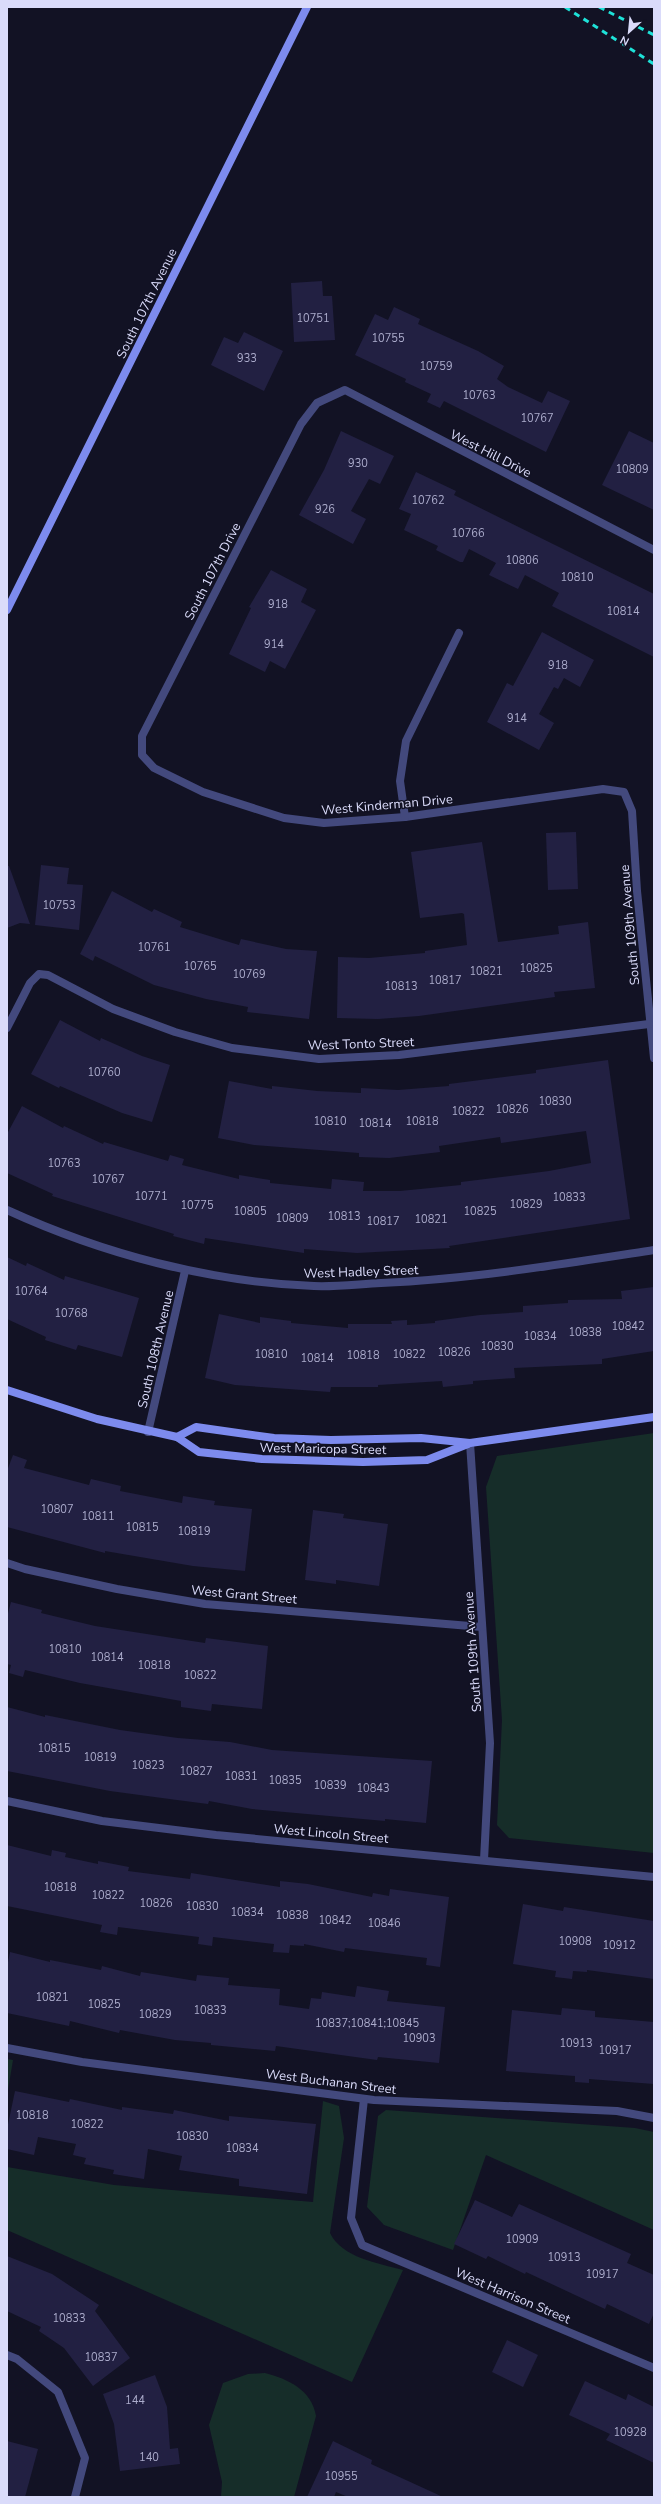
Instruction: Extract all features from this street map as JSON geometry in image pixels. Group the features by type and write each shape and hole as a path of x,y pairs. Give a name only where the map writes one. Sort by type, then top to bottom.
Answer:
{"street":[{"name":"South 107th Avenue","path":"7,610 307,7"},
{"name":"West Hill Drive","path":"317,403 345,390 654,550"},
{"name":"South 107th Drive","path":"142,755 142,736 301,424 317,403"},
{"path":"405,817 400,781 406,741 459,634"},
{"name":"West Kinderman Drive","path":"142,755 154,768 203,792 284,818 324,823 405,817 603,789 624,792"},
{"name":"South 109th Avenue","path":"624,792 632,811 637,891 649,1024 654,1058"},
{"name":"West Tonto Street","path":"7,1028 30,983 38,974 48,975 113,1009 175,1032 232,1048 319,1059 399,1056 649,1024"},
{"name":"West Hadley Street","path":"7,1210 106,1248 185,1271 235,1279 315,1286 419,1281 654,1250"},
{"name":"South 108th Avenue","path":"148,1432 185,1271"},
{"name":"West Maricopa Street","path":"7,1390 97,1419 148,1432 177,1437 199,1452 262,1459 314,1462 427,1460 470,1443 654,1417"},
{"name":"West Maricopa Street","path":"177,1437 196,1427 274,1438 331,1440 421,1438 470,1443"},
{"name":"South 109th Avenue","path":"470,1443 490,1743 484,1860"},
{"name":"West Grant Street","path":"7,1563 25,1569 117,1589 205,1604 482,1626"},
{"name":"West Lincoln Street","path":"7,1801 102,1821 216,1835 654,1877"},
{"name":"West Buchanan Street","path":"7,2048 82,2062 364,2099 617,2111 654,2118"},
{"name":"West Harrison Street","path":"364,2099 351,2218 362,2245 654,2368"},
{"path":"7,2355 17,2360 58,2392 85,2458 75,2497"}],"green space":[{"path":"654,1433 654,1853 509,1838 497,1825 502,1720 486,1487 497,1456"},
{"path":"7,2059 13,2060 7,2096"},
{"path":"323,2101 339,2106 344,2138 330,2233 343,2248 352,2254 372,2262 403,2270 352,2382 7,2230 7,2167 114,2185 313,2202"},
{"path":"386,2110 635,2128 654,2132 654,2230 486,2155 453,2250 384,2225 367,2207 378,2116"},
{"path":"265,2373 290,2382 298,2387 310,2399 314,2407 316,2416 294,2497 221,2497 222,2482 209,2425 223,2383 248,2374"}],"building":[{"path":"322,281 323,296 332,296 335,340 294,342 291,283"},
{"path":"394,307 420,319 418,324 478,351 504,366 497,379 508,387 542,403 548,391 570,401 546,452 444,401 440,408 427,402 431,394 405,382 406,379 355,355 375,314 388,320"},
{"path":"244,332 283,351 264,391 211,365 224,337 238,343"},
{"path":"341,431 394,456 380,484 369,479 351,511 366,519 353,544 299,515 324,470"},
{"path":"629,431 654,443 654,510 602,485"},
{"path":"416,472 456,491 454,495 654,594 654,657 552,606 559,593 525,575 518,589 489,575 496,563 469,549 463,562 460,562 436,550 438,546 404,530 411,514 399,509"},
{"path":"271,570 307,589 301,602 316,610 285,669 270,661 265,672 229,654 251,608 249,607"},
{"path":"542,632 594,660 580,687 564,678 558,689 554,687 539,714 554,723 539,750 487,722 507,683 513,686"},
{"path":"576,832 578,889 548,890 546,833"},
{"path":"482,842 498,942 559,934 558,926 588,922 595,988 554,992 555,997 419,1016 378,1019 337,1018 338,957 369,958 425,953 425,951 467,945 464,914 420,918 411,852"},
{"path":"41,865 69,868 67,884 83,885 79,930 35,925"},
{"path":"7,866 9,866 30,924 20,923 7,928"},
{"path":"112,891 152,912 154,909 182,922 180,927 239,945 241,939 286,949 317,951 309,1019 247,1012 248,1007 206,999 154,985 95,956 93,961 80,954"},
{"path":"60,1020 100,1041 101,1038 142,1056 170,1065 152,1122 122,1113 60,1086 59,1088 31,1074"},
{"path":"608,1060 630,1219 449,1246 450,1248 357,1253 304,1249 304,1253 205,1238 204,1244 173,1236 174,1234 52,1196 53,1194 7,1173 7,1134 22,1106 63,1128 64,1126 103,1144 104,1142 168,1161 170,1155 184,1159 182,1165 239,1179 239,1175 270,1180 270,1183 331,1189 332,1179 364,1182 363,1191 400,1191 461,1185 461,1182 549,1171 591,1163 586,1131 501,1143 500,1137 439,1146 440,1152 389,1158 359,1157 359,1153 254,1145 218,1138 229,1081 272,1089 272,1086 317,1091 361,1093 361,1088 398,1090 449,1086 449,1084 536,1073 536,1070"},
{"path":"7,1257 26,1266 27,1263 64,1280 65,1276 139,1298 122,1357 78,1345 76,1350 45,1340 46,1337 7,1319"},
{"path":"654,1287 654,1351 602,1359 602,1364 514,1368 515,1378 473,1381 473,1384 443,1387 442,1381 378,1385 378,1387 331,1387 330,1392 235,1385 205,1378 219,1314 260,1323 260,1317 291,1321 291,1323 348,1328 348,1324 392,1324 391,1321 407,1320 407,1325 435,1323 435,1321 480,1315 523,1312 523,1306 568,1303 568,1300 622,1299 621,1291"},
{"path":"13,1455 27,1460 24,1468 89,1485 91,1479 121,1486 120,1491 182,1503 183,1496 215,1501 214,1505 252,1509 245,1571 193,1566 105,1551 105,1553 7,1527 7,1471"},
{"path":"313,1510 344,1514 343,1518 388,1524 379,1586 336,1580 336,1584 305,1580"},
{"path":"11,1602 42,1610 41,1613 95,1626 205,1643 206,1638 268,1646 262,1709 212,1704 211,1711 181,1707 181,1701 80,1683 25,1670 23,1677 9,1673 11,1665 7,1664 7,1617"},
{"path":"7,1707 45,1717 45,1715 120,1730 178,1738 230,1742 272,1750 432,1761 426,1823 385,1819 385,1821 252,1809 209,1801 208,1804 110,1791 7,1771"},
{"path":"7,1845 51,1856 52,1850 66,1853 65,1857 98,1864 98,1861 129,1867 128,1871 190,1879 191,1873 280,1887 280,1881 308,1884 372,1897 373,1893 389,1896 390,1889 449,1897 440,1967 426,1965 427,1958 345,1948 344,1952 304,1944 304,1946 290,1945 289,1953 273,1952 274,1944 213,1937 212,1946 198,1944 199,1937 118,1927 117,1935 100,1932 102,1925 7,1906"},
{"path":"523,1904 563,1911 564,1907 654,1921 654,1979 587,1970 587,1972 573,1971 572,1979 555,1977 556,1971 513,1964"},
{"path":"10,1952 50,1962 50,1960 101,1970 102,1966 140,1976 141,1972 196,1981 197,1975 229,1978 228,1985 280,1989 279,2005 309,2009 311,1998 321,1999 322,1992 355,1997 357,1986 389,1991 387,2001 445,2007 439,2063 378,2057 377,2060 276,2046 275,2051 211,2045 211,2043 175,2040 120,2030 119,2033 70,2021 69,2026 7,2013 7,1967"},
{"path":"562,2008 595,2011 595,2017 654,2022 654,2084 589,2079 589,2083 575,2082 575,2076 506,2071 512,2010 561,2015"},
{"path":"15,2091 69,2102 70,2099 122,2110 122,2107 173,2114 174,2110 229,2121 229,2116 316,2124 307,2194 239,2186 239,2179 179,2170 182,2156 148,2149 144,2179 113,2174 114,2170 84,2164 86,2158 73,2155 76,2144 38,2137 34,2155 7,2149 7,2129"},
{"path":"475,2200 512,2217 519,2204 631,2254 627,2263 654,2275 654,2313 649,2324 607,2304 605,2309 526,2272 525,2274 488,2256 486,2259 454,2244"},
{"path":"7,2256 52,2274 99,2305 95,2311 130,2358 93,2386 64,2348 39,2331 41,2327 7,2311"},
{"path":"507,2340 538,2355 523,2387 492,2372"},
{"path":"155,2375 167,2407 170,2449 178,2448 180,2464 120,2471 114,2424 103,2394"},
{"path":"585,2381 626,2400 628,2394 654,2407 654,2463 606,2440 610,2434 569,2415"},
{"path":"7,2441 38,2449 25,2497 7,2497"},
{"path":"333,2441 372,2460 371,2464 443,2497 348,2497 336,2492 334,2497 307,2497"}],"railway":[{"path":"565,7 654,64"},
{"path":"599,7 654,35"}]}
